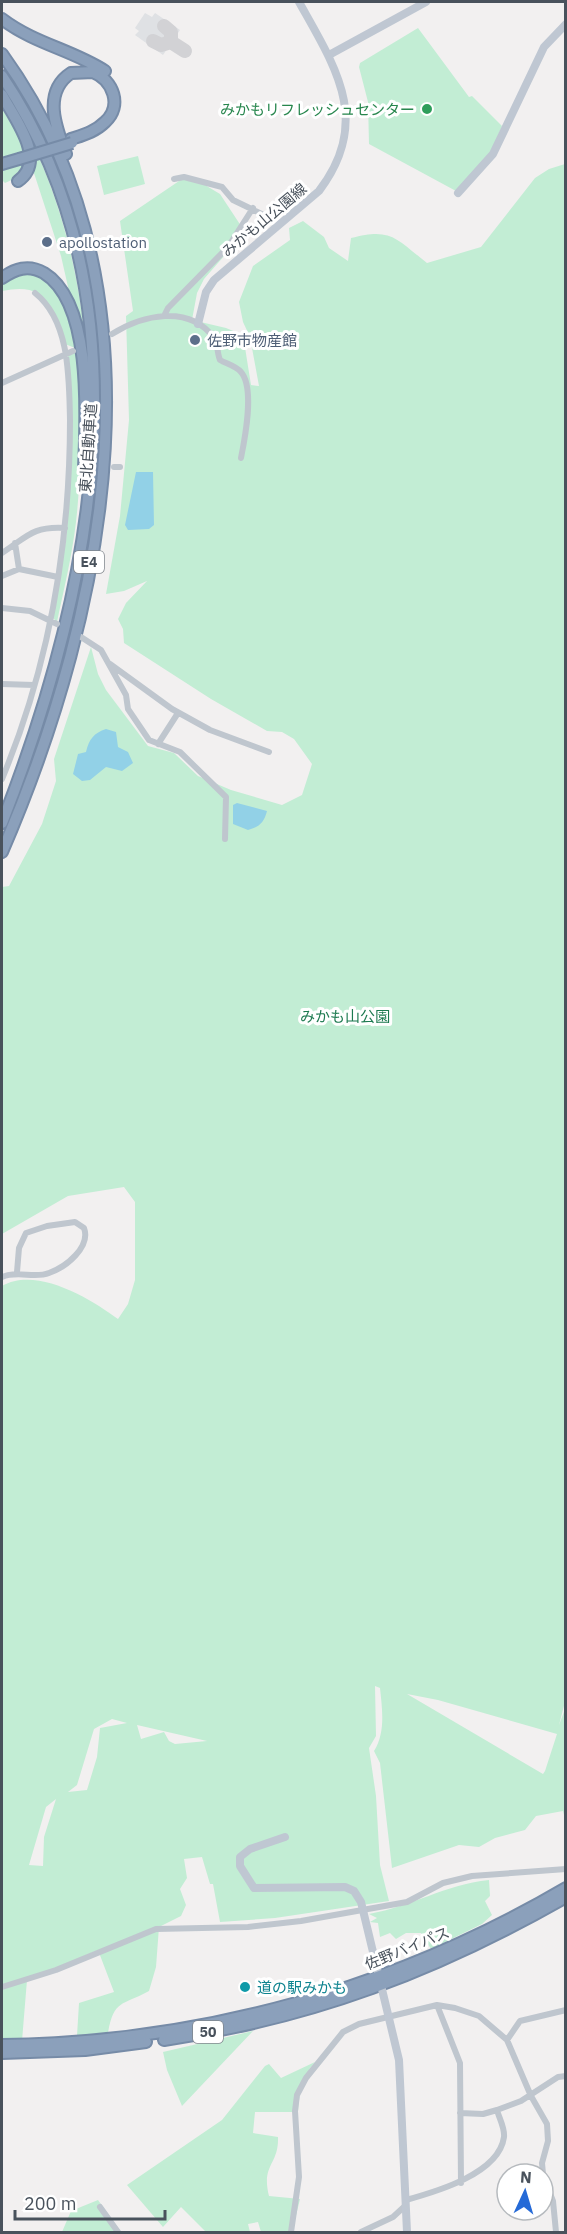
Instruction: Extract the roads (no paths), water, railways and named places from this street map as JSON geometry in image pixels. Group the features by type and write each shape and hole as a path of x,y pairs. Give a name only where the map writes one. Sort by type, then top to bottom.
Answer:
{"highway":[{"path":"2,19 40,42 97,66 114,81 119,98 118,111 113,121 93,136 2,160"},
{"name":"東北自動車道","path":"2,54 40,114 65,166 78,202 94,260 103,320 107,392 103,469 95,528 77,622 62,681 35,765 2,852"},
{"path":"72,141 97,129 112,112 114,102 110,85 93,72 77,72 65,77 57,89 53,113 90,222 95,242 94,260"},
{"name":"東北自動車道","path":"2,76 38,136 56,177 73,227 85,281 92,339 94,411 82,537 51,678 2,823"},
{"path":"2,95 28,146 29,165 18,181"},
{"path":"2,164 18,157"},
{"path":"2,278 16,269 39,271 61,289 73,312 83,365 85,443 82,537"},
{"name":"佐野バイパス","path":"2,2045 84,2042 168,2032 286,2006 381,1981 487,1931 566,1888"},
{"name":"佐野バイパス","path":"2,2053 85,2050 189,2036 291,2014 492,1937 566,1897"}],"street":[{"name":"みかも山公園線","path":"198,324 206,292 214,280 302,208 319,191 332,171 343,143 347,122 346,102 340,79 299,2"},
{"path":"328,55 426,2"},
{"path":"458,193 493,154 544,46 566,24"},
{"path":"174,179 184,177 222,187 233,200 270,218"},
{"path":"164,315 168,308 235,239 253,208"},
{"path":"2,779 34,685 49,620 65,528 70,462 66,355 55,320 47,305 34,293"},
{"path":"112,334 138,321 164,315 198,324 215,339 220,360 241,371 246,381 248,415 241,458"},
{"path":"2,382 73,351"},
{"path":"70,462 80,463"},
{"path":"2,553 38,529 65,528"},
{"path":"15,543 19,569"},
{"path":"2,576 19,569 58,577"},
{"path":"2,608 30,611 57,624"},
{"path":"81,637 101,650 126,695 128,709 149,740 180,752 226,797 225,839"},
{"path":"110,664 178,713 210,730 268,753"},
{"path":"2,684 34,685"},
{"path":"158,744 178,713"},
{"path":"2,1277 17,1272 49,1273 73,1258 85,1243 84,1228 75,1222 47,1226 26,1233 19,1248 17,1272"},
{"path":"285,1837 250,1849 240,1857 240,1866 252,1887 261,1890 345,1887 357,1894 363,1910 390,2018 401,2077 407,2232"},
{"path":"2,1987 56,1970 156,1929 248,1927 406,1902 443,1884 472,1876 566,1869"},
{"path":"437,2005 460,2063 461,2183"},
{"path":"291,2232 297,2209 299,2177 295,2111 300,2088 343,2032 359,2024 437,2005 478,2016 507,2040 531,2096 542,2113 549,2133 543,2162"},
{"path":"507,2040 520,2021 566,2010"},
{"path":"460,2114 483,2114 497,2110 531,2096 558,2077 566,2076"},
{"path":"361,2232 393,2217 406,2203 461,2183 485,2164 501,2145 504,2130 497,2110"},
{"path":"99,2207 118,2232"}],"water":[{"path":"136,472 153,472 154,525 149,529 128,530 125,525"},
{"path":"106,729 116,732 118,747 128,752 133,763 122,771 106,767 90,780 82,781 73,774 78,754 86,752 93,737"},
{"path":"237,803 267,811 263,821 248,830 233,824 233,805"}],"place":[{"name":"みかもリフレッシュセンター","path":"427,109"},
{"name":"apollostation","path":"47,242"},
{"name":"佐野市物産館","path":"195,340"},
{"name":"道の駅みかも","path":"245,1987"}],"park label":[{"name":"みかも山公園","path":"345,1016"}]}
